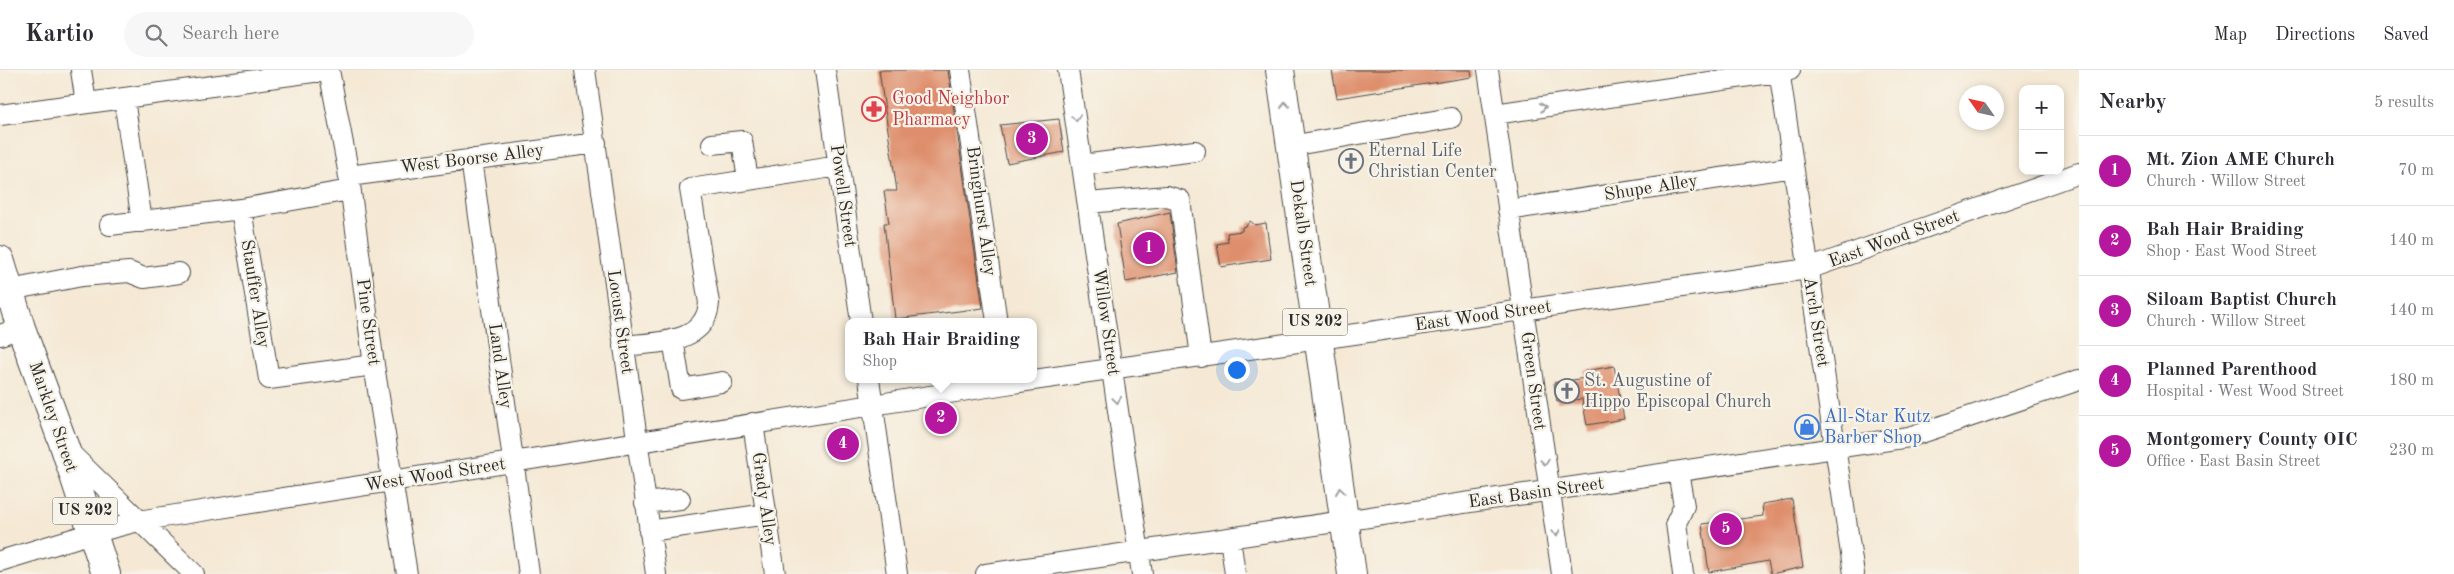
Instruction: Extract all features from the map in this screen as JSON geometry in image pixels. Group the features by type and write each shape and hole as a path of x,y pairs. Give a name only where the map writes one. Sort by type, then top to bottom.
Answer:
{"highway":[{"name":"Dekalb Street","path":"1280,70 1352,574"},
{"name":"Markley Street","path":"0,260 10,290 10,332 65,448 106,574"}],"street":[{"path":"81,70 86,102"},
{"path":"0,115 86,102 124,100 329,70"},
{"name":"Pine Street","path":"329,70 350,183 374,365 407,574"},
{"name":"Locust Street","path":"585,70 636,443 656,574"},
{"name":"Powell Street","path":"825,70 860,318"},
{"name":"Bringhurst Alley","path":"960,70 996,318"},
{"name":"Willow Street","path":"1068,70 1142,574"},
{"name":"Green Street","path":"1488,70 1562,574"},
{"path":"1495,114 1783,70"},
{"name":"Arch Street","path":"1783,70 1793,167 1854,574"},
{"path":"124,100 142,222"},
{"path":"1290,146 1450,118"},
{"path":"712,144 742,141 748,180"},
{"name":"West Boorse Alley","path":"110,226 241,209 350,183 472,159 596,144"},
{"path":"1082,165 1195,151"},
{"name":"Land Alley","path":"472,159 529,574"},
{"path":"623,346 673,339 694,333 703,324 708,314 709,303 690,189 839,166"},
{"name":"Shupe Alley","path":"1508,210 1793,167"},
{"name":"East Wood Street","path":"1037,378 1113,370 1808,269 2079,173"},
{"path":"1088,203 1167,196 1180,200 1201,357"},
{"name":"Stauffer Alley","path":"241,209 269,379 374,365"},
{"path":"10,290 82,276 129,272 144,278 179,273"},
{"path":"673,339 681,389 722,382"},
{"name":"East Basin Street","path":"986,574 1036,570 1138,552 1909,437 2079,380"},
{"path":"870,383 897,574"},
{"name":"East Wood Street","path":"873,406 1000,383"},
{"name":"West Wood Street","path":"0,561 138,521 873,406"},
{"name":"Grady Alley","path":"753,424 775,574"},
{"path":"65,448 194,574"},
{"path":"1678,472 1684,506 1676,523 1683,574"},
{"path":"645,503 680,499"},
{"path":"650,531 767,514"},
{"path":"1230,538 1235,574"}],"building":[{"path":"879,70 948,70 983,308 895,318 884,223 889,223 884,191 897,191"},
{"path":"1332,70 1471,70 1472,77 1337,98"},
{"path":"1059,119 1064,152 1007,163 1000,125"},
{"path":"1170,212 1178,272 1126,282 1117,224"},
{"path":"1250,221 1255,225 1266,223 1271,259 1221,267 1217,244 1228,242 1227,233 1242,231 1242,227 1246,226"},
{"path":"1614,366 1624,419 1587,425 1582,399 1557,402 1554,383 1585,378 1585,371"},
{"path":"1792,499 1803,567 1771,574 1768,561 1709,572 1702,524 1763,516 1762,504"}],"place":[{"name":"Good Neighbor Pharmacy","path":"874,109"},
{"name":"Siloam Baptist Church","path":"1032,139"},
{"name":"Eternal Life Christian Center","path":"1351,161"},
{"name":"Mt. Zion AME Church","path":"1149,248"},
{"name":"St. Augustine of Hippo Episcopal Church","path":"1567,391"},
{"name":"Bah Hair Braiding","path":"941,418"},
{"name":"All-Star Kutz Barber Shop","path":"1807,427"},
{"name":"Planned Parenthood","path":"843,444"},
{"name":"Montgomery County OIC","path":"1726,529"}]}
